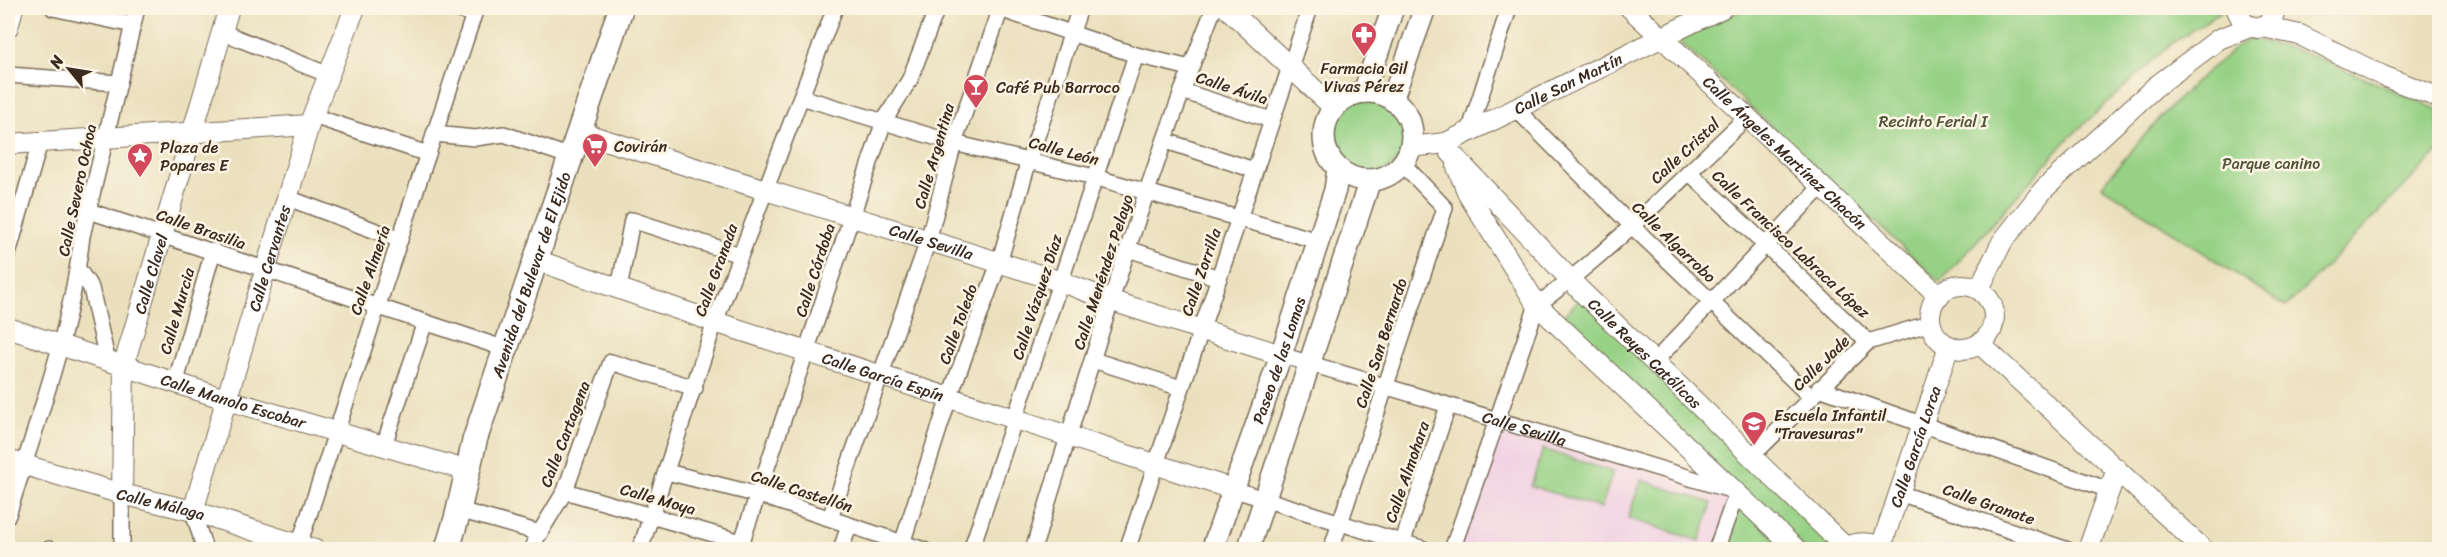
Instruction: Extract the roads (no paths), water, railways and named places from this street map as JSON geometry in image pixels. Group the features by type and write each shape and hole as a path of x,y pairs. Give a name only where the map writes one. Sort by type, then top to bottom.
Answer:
{"main road":[{"name":"Avenida del Bulevar de El Ejido","path":"443,545 462,469 475,439 621,8"},
{"path":"1364,92 1393,8"},
{"path":"1392,100 1425,8"},
{"path":"1364,92 1392,100 1408,120 1406,155 1390,174 1370,180 1347,175 1338,169 1327,152 1324,133 1334,108 1353,95 1364,92"},
{"name":"Paseo de las Lomas","path":"1212,549 1281,355 1335,190 1338,169"},
{"name":"Paseo de las Lomas","path":"1248,549 1370,180"},
{"name":"Avenida del Bulevar de El Ejido","path":"443,545 459,510 475,439"}],"street":[{"path":"8,27 14,8"},
{"path":"53,8 133,25"},
{"name":"Calle Severo Ochoa","path":"8,515 16,463 59,344 78,269 82,236 137,8"},
{"name":"Calle Clavel","path":"122,549 116,362 162,234 229,8"},
{"name":"Calle Cervantes","path":"193,511 311,121 356,8"},
{"path":"453,8 475,11"},
{"name":"Calle Granada","path":"640,549 740,255 835,8"},
{"name":"Calle Córdoba","path":"740,546 884,121 910,79 937,8"},
{"path":"999,8 1136,55 1190,69"},
{"name":"Calle Argentina","path":"830,518 928,242 954,143 999,8"},
{"name":"Calle Toledo","path":"902,546 949,398 999,263 1029,160 1080,8"},
{"name":"Calle Menéndez Pelayo","path":"1033,549 1147,192 1214,8"},
{"path":"1227,8 1334,108"},
{"name":"Calle Zorrilla","path":"1127,549 1310,8"},
{"path":"1469,132 1509,8"},
{"name":"Calle Ángeles Martínez Chacón","path":"1630,8 1939,296"},
{"name":"Calle San Martín","path":"1406,155 1449,148 1469,132 1722,8"},
{"path":"1979,289 2002,242 2044,189 2155,87 2219,39 2274,19 2278,8"},
{"path":"2278,8 2300,35"},
{"path":"2236,10 2239,19 2256,27 2300,35 2383,76 2439,98"},
{"path":"2219,39 2236,10"},
{"name":"Calle Almería","path":"307,547 335,432 475,11"},
{"path":"222,32 329,75"},
{"name":"Calle Vázquez Díaz","path":"971,549 1136,55"},
{"path":"8,75 118,82"},
{"name":"Calle Ávila","path":"1182,91 1271,120"},
{"name":"Calle León","path":"801,97 954,143 1094,177 1317,241"},
{"name":"Calle Algarrobo","path":"1516,109 1712,304 1815,393 1922,425 2109,490"},
{"name":"Calle Cristal","path":"1537,305 1571,280 1632,226 1747,117"},
{"path":"8,144 192,133 311,121 428,154"},
{"name":"Calle Sevilla","path":"579,132 1062,282 1112,301 1281,355 1737,492"},
{"path":"434,134 475,138 504,134 571,157"},
{"path":"1166,141 1254,170"},
{"path":"8,254 40,142"},
{"path":"1449,148 1469,196 1537,305 1797,549"},
{"name":"Calle Reyes Católicos","path":"1449,148 1571,280 1843,548"},
{"name":"Calle San Bernardo","path":"1331,549 1445,208 1406,155"},
{"name":"Calle Francisco Labraca López","path":"1689,172 1868,342"},
{"path":"1655,362 1822,186"},
{"path":"288,198 400,240"},
{"name":"Calle Brasilia","path":"89,211 506,349"},
{"path":"619,289 632,220 740,255"},
{"path":"1128,249 1219,278"},
{"name":"Calle Murcia","path":"176,381 213,251"},
{"name":"Calle García Espín","path":"536,260 879,376 1232,489"},
{"path":"78,269 91,288 116,362"},
{"path":"1958,285 1979,289 1987,296 1995,316 1988,337 1980,344 1959,349 1949,346 1941,341 1931,324 1930,314 1939,296 1958,285"},
{"path":"1452,549 1537,305"},
{"path":"384,445 425,322"},
{"name":"Calle Jade","path":"1752,456 1868,342 1931,324"},
{"name":"Calle Manolo Escobar","path":"8,328 176,381 228,400 462,469"},
{"path":"1980,344 2204,549"},
{"name":"Calle García Lorca","path":"1883,548 1899,493 1949,346"},
{"path":"1094,360 1181,388"},
{"name":"Calle Cartagena","path":"533,549 565,491 611,362 695,388"},
{"name":"Calle Almohara","path":"1401,546 1448,406"},
{"name":"Calle Málaga","path":"16,463 122,494 193,511 307,547"},
{"path":"2088,549 2117,469"},
{"name":"Calle Castellón","path":"667,472 759,495 830,518 902,546 924,549"},
{"path":"1232,489 1340,523 1401,546 1427,549"},
{"name":"Calle Moya","path":"565,491 740,546"},
{"path":"1716,549 1737,492"},
{"name":"Calle Granate","path":"1899,493 2068,549"},
{"path":"459,510 540,533"},
{"path":"193,511 205,549"},
{"path":"841,549 849,525"},
{"path":"1843,548 1870,543 1883,548"}],"place":[{"name":"Farmacia Gil Vivas Pérez","path":"1364,58"},
{"name":"Café Pub Barroco","path":"976,110"},
{"name":"Covirán","path":"595,169"},
{"name":"Plaza de Popares E","path":"140,179"},
{"name":"Escuela Infantil \"Travesuras\"","path":"1754,447"}],"park label":[{"name":"Recinto Ferial I","path":"1933,121"},
{"name":"Parque canino","path":"2271,163"}]}
